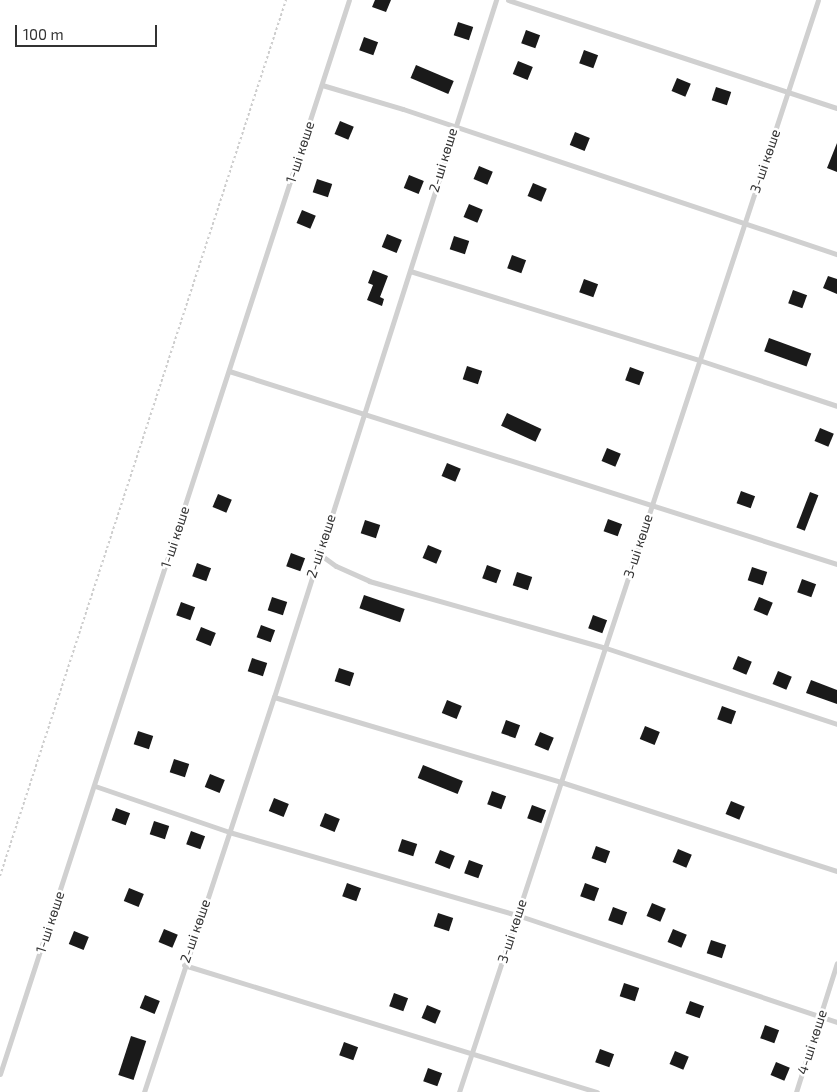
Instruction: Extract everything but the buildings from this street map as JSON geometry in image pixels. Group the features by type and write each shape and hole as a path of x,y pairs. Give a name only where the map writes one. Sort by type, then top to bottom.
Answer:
{"lane":[{"name":"1-ші көше","path":"0,1074 349,0"},
{"name":"2-ші көше","path":"144,1092 274,697 318,553 410,271 454,126 496,0"},
{"path":"508,0 837,108"},
{"name":"3-ші көше","path":"459,1092 818,0"},
{"path":"322,85 454,126 837,254"},
{"path":"410,271 699,360 837,406"},
{"path":"230,371 837,564"},
{"path":"318,553 336,566 369,581 606,648 837,724"},
{"path":"274,697 561,782 837,871"},
{"path":"95,786 229,832 517,915 837,1022"},
{"name":"4-ші көше","path":"796,1092 837,963"},
{"path":"184,966 597,1092"}],"path":[{"path":"0,876 286,0"}]}
